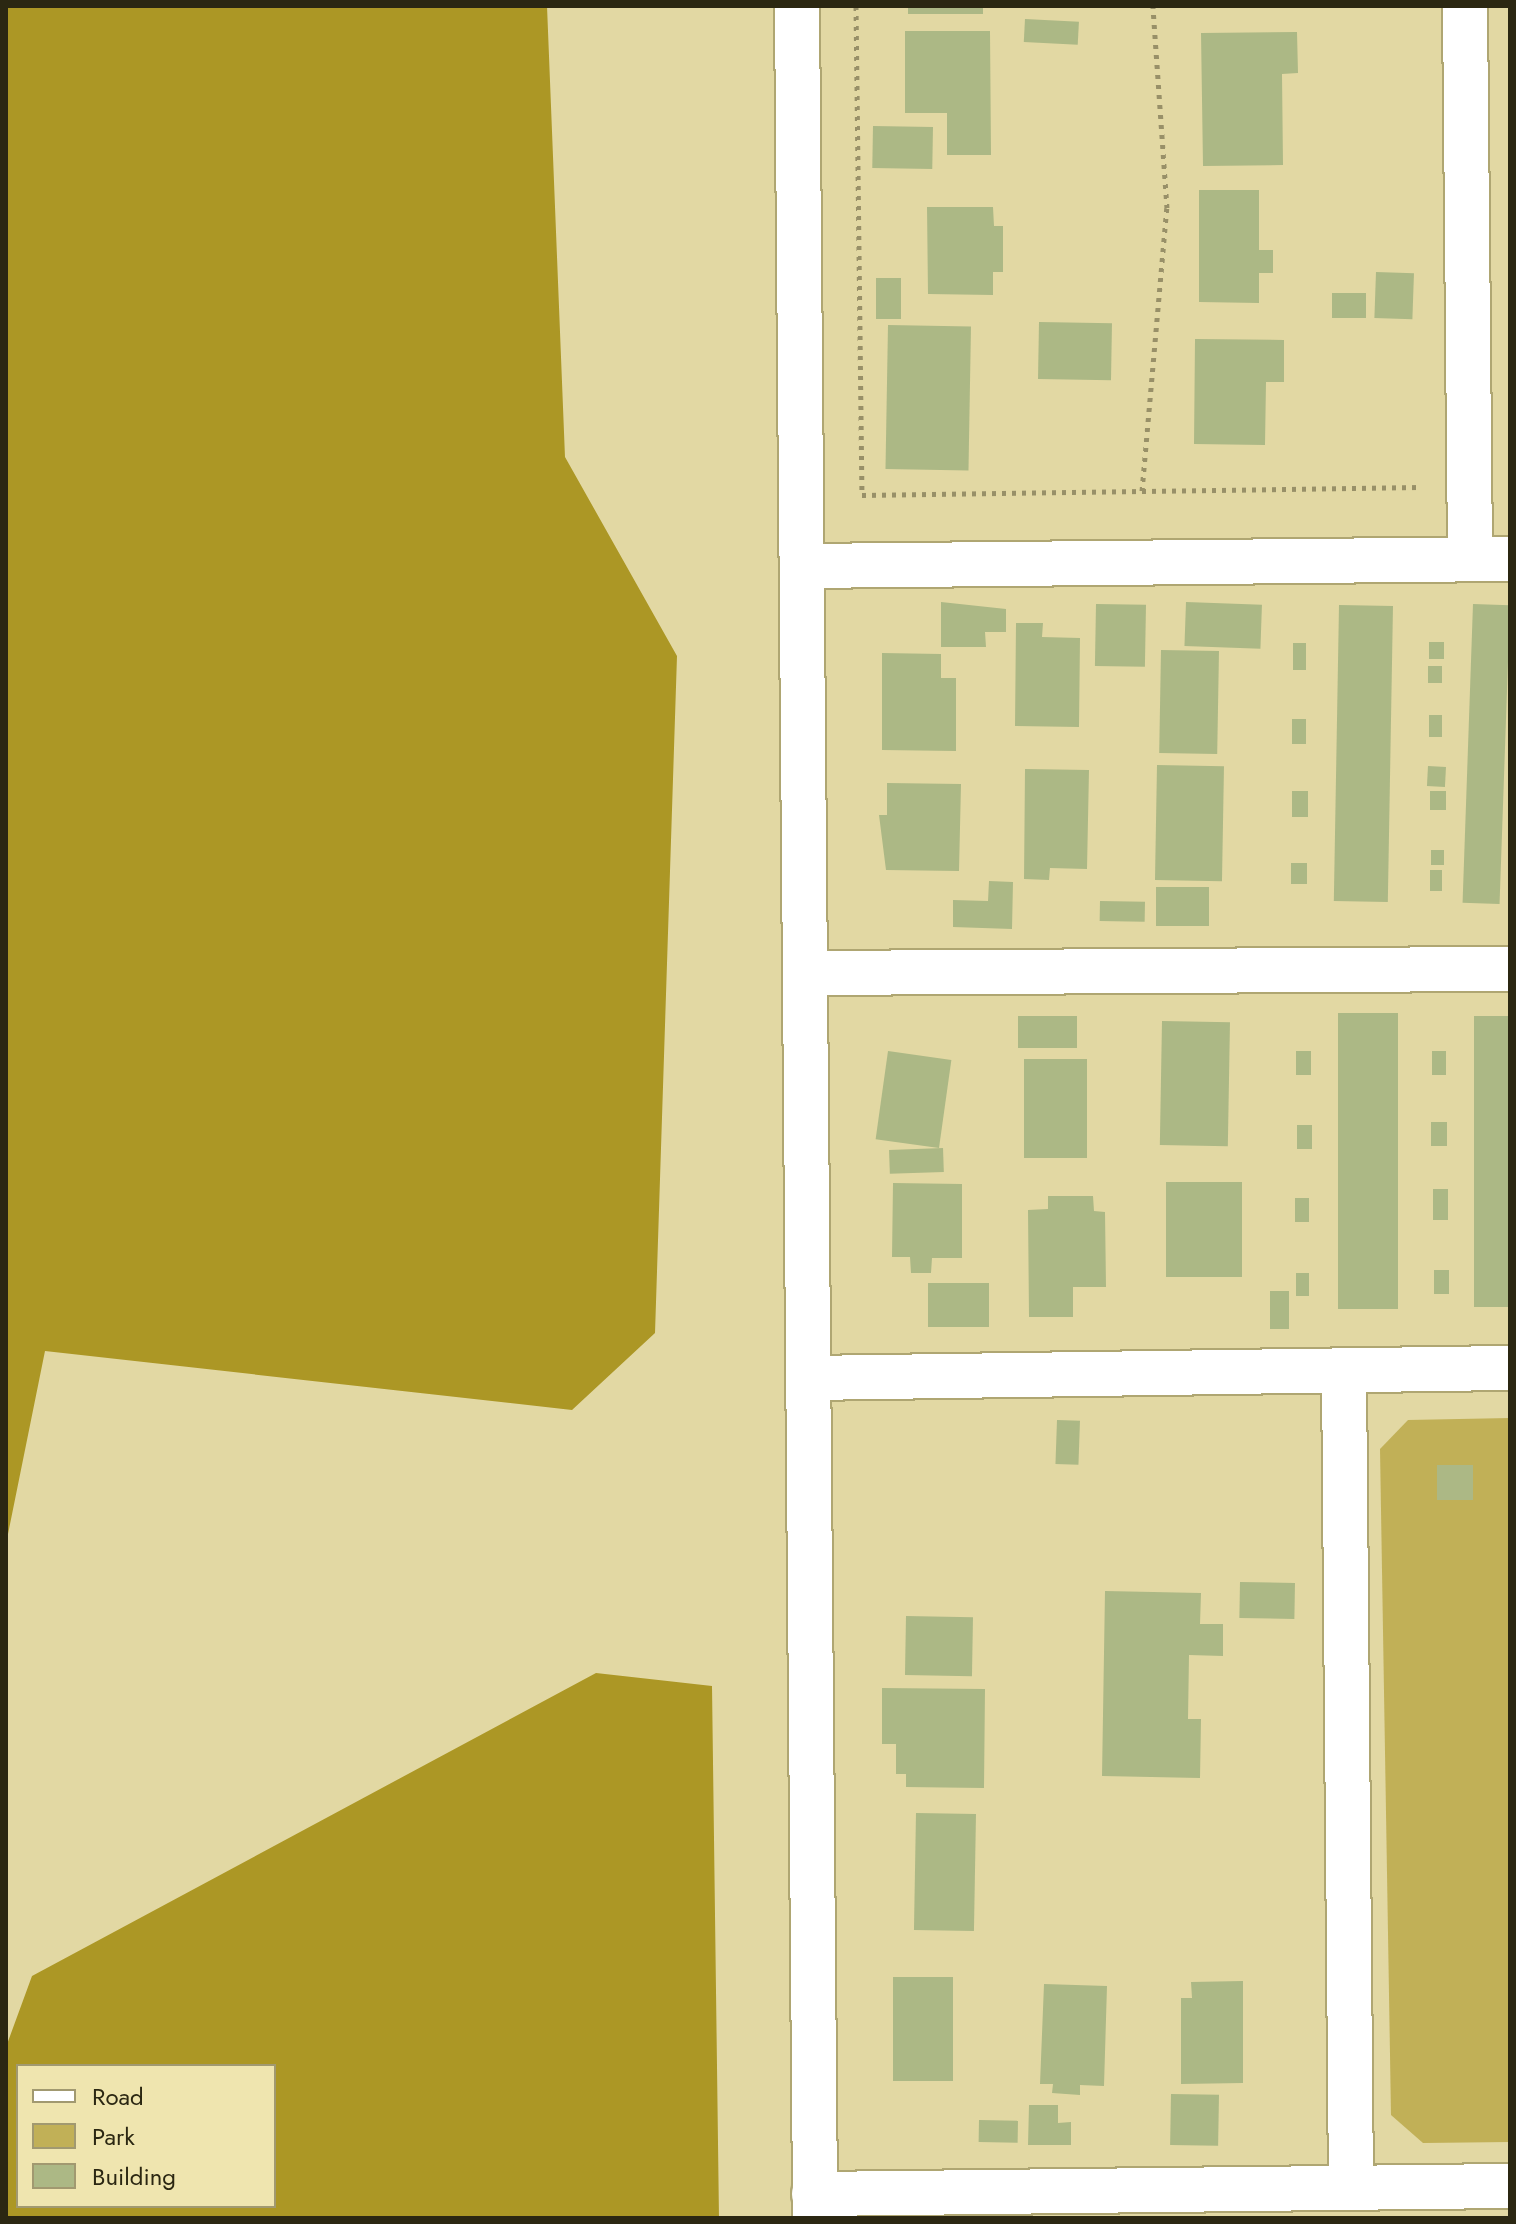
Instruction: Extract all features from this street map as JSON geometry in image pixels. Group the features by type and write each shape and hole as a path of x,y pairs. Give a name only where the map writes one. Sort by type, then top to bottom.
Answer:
{"street":[{"path":"797,6 814,2206 1351,2187 1510,2186"},
{"path":"802,566 1490,559 1470,486 1465,6"},
{"path":"805,973 1510,969"},
{"path":"808,1378 1510,1368"},
{"path":"1344,1371 1351,2187"}],"path":[{"path":"856,6 862,495 1470,486"},
{"path":"1142,491 1167,208 1153,6"}],"green space":[{"path":"1510,1418 1510,2142 1423,2143 1391,2115 1380,1449 1408,1420"}],"shaded area":[{"path":"6,6 547,6 565,457 677,656 655,1333 572,1410 45,1351 6,1544"},
{"path":"596,1673 712,1686 719,2218 6,2218 6,2047 32,1976"}],"building":[{"path":"908,6 983,6 983,14 908,14"},
{"path":"1025,19 1079,22 1078,45 1024,42"},
{"path":"905,31 990,31 991,155 947,155 947,113 905,113"},
{"path":"1297,32 1298,73 1282,74 1283,165 1203,166 1201,33"},
{"path":"873,126 933,127 932,169 872,168"},
{"path":"1199,190 1259,190 1259,250 1273,250 1273,273 1259,273 1259,303 1199,302"},
{"path":"927,207 993,207 994,226 1003,226 1003,272 993,272 993,295 928,294"},
{"path":"1376,272 1414,273 1412,319 1374,318"},
{"path":"876,278 901,278 901,319 876,319"},
{"path":"1332,293 1366,293 1366,318 1332,318"},
{"path":"1039,322 1112,323 1111,380 1038,379"},
{"path":"888,325 971,326 968,470 885,469"},
{"path":"1195,339 1284,340 1284,382 1266,382 1265,445 1194,444"},
{"path":"941,602 1006,609 1006,632 985,632 986,647 941,647"},
{"path":"1186,602 1262,605 1260,649 1184,646"},
{"path":"1096,604 1146,605 1145,667 1095,666"},
{"path":"1473,604 1510,605 1500,904 1463,903"},
{"path":"1339,605 1393,606 1388,902 1334,901"},
{"path":"1016,623 1043,623 1042,637 1080,638 1079,727 1015,726"},
{"path":"1429,642 1444,642 1444,659 1429,659"},
{"path":"1293,643 1306,643 1306,670 1293,670"},
{"path":"1161,650 1219,651 1217,754 1159,753"},
{"path":"882,653 941,654 941,678 956,678 956,751 882,750"},
{"path":"1428,666 1442,666 1442,683 1428,683"},
{"path":"1429,715 1442,715 1442,737 1429,737"},
{"path":"1292,719 1306,719 1306,744 1292,744"},
{"path":"1157,765 1224,766 1222,881 1155,880"},
{"path":"1428,766 1446,767 1445,787 1427,786"},
{"path":"1025,769 1089,770 1087,869 1050,868 1049,880 1024,879"},
{"path":"887,783 961,784 959,871 886,870 879,815 887,815"},
{"path":"1292,791 1308,791 1308,817 1292,817"},
{"path":"1430,791 1446,791 1446,810 1430,810"},
{"path":"1431,850 1444,850 1444,865 1431,865"},
{"path":"1291,863 1307,863 1307,884 1291,884"},
{"path":"1430,870 1442,870 1442,891 1430,891"},
{"path":"989,881 1013,882 1012,929 953,927 953,900 988,901"},
{"path":"1156,887 1209,887 1209,926 1156,926"},
{"path":"1100,901 1145,902 1145,922 1100,921"},
{"path":"1338,1013 1398,1013 1398,1309 1338,1309"},
{"path":"1018,1016 1077,1016 1077,1048 1018,1048"},
{"path":"1474,1016 1510,1016 1510,1307 1474,1307"},
{"path":"1162,1021 1230,1022 1228,1146 1160,1145"},
{"path":"888,1051 951,1060 939,1148 876,1139"},
{"path":"1296,1051 1311,1051 1311,1075 1296,1075"},
{"path":"1432,1051 1446,1051 1446,1075 1432,1075"},
{"path":"1024,1059 1087,1059 1087,1158 1024,1158"},
{"path":"1431,1122 1447,1122 1447,1146 1431,1146"},
{"path":"1297,1125 1312,1125 1312,1149 1297,1149"},
{"path":"943,1148 944,1172 890,1174 889,1150"},
{"path":"1166,1182 1242,1182 1242,1277 1166,1277"},
{"path":"893,1183 962,1184 962,1258 932,1258 931,1273 911,1273 910,1257 892,1257"},
{"path":"1433,1189 1448,1189 1448,1220 1433,1220"},
{"path":"1048,1196 1093,1196 1094,1211 1105,1212 1106,1287 1073,1287 1073,1317 1029,1317 1028,1210 1048,1209"},
{"path":"1295,1198 1309,1198 1309,1222 1295,1222"},
{"path":"1434,1270 1449,1270 1449,1294 1434,1294"},
{"path":"1296,1273 1309,1273 1309,1296 1296,1296"},
{"path":"928,1283 989,1283 989,1327 928,1327"},
{"path":"1270,1291 1289,1291 1289,1329 1270,1329"},
{"path":"1057,1420 1080,1421 1078,1465 1055,1464"},
{"path":"1437,1465 1473,1465 1473,1500 1437,1500"},
{"path":"1240,1582 1295,1583 1294,1619 1239,1618"},
{"path":"1105,1591 1201,1593 1200,1624 1223,1624 1223,1656 1189,1655 1188,1719 1201,1719 1200,1778 1102,1776"},
{"path":"906,1616 973,1617 972,1676 905,1675"},
{"path":"882,1688 985,1689 984,1788 906,1787 906,1774 896,1774 896,1744 882,1744"},
{"path":"916,1813 976,1814 974,1931 914,1930"},
{"path":"893,1977 953,1977 953,2081 893,2081"},
{"path":"1243,1981 1243,2083 1181,2084 1181,1998 1192,1998 1191,1982"},
{"path":"1044,1984 1107,1986 1104,2086 1080,2085 1080,2095 1052,2093 1053,2084 1040,2084"},
{"path":"1171,2094 1219,2095 1218,2146 1170,2145"},
{"path":"1029,2105 1058,2105 1058,2123 1071,2122 1071,2145 1028,2145"},
{"path":"979,2120 1018,2121 1018,2143 979,2142"}]}
